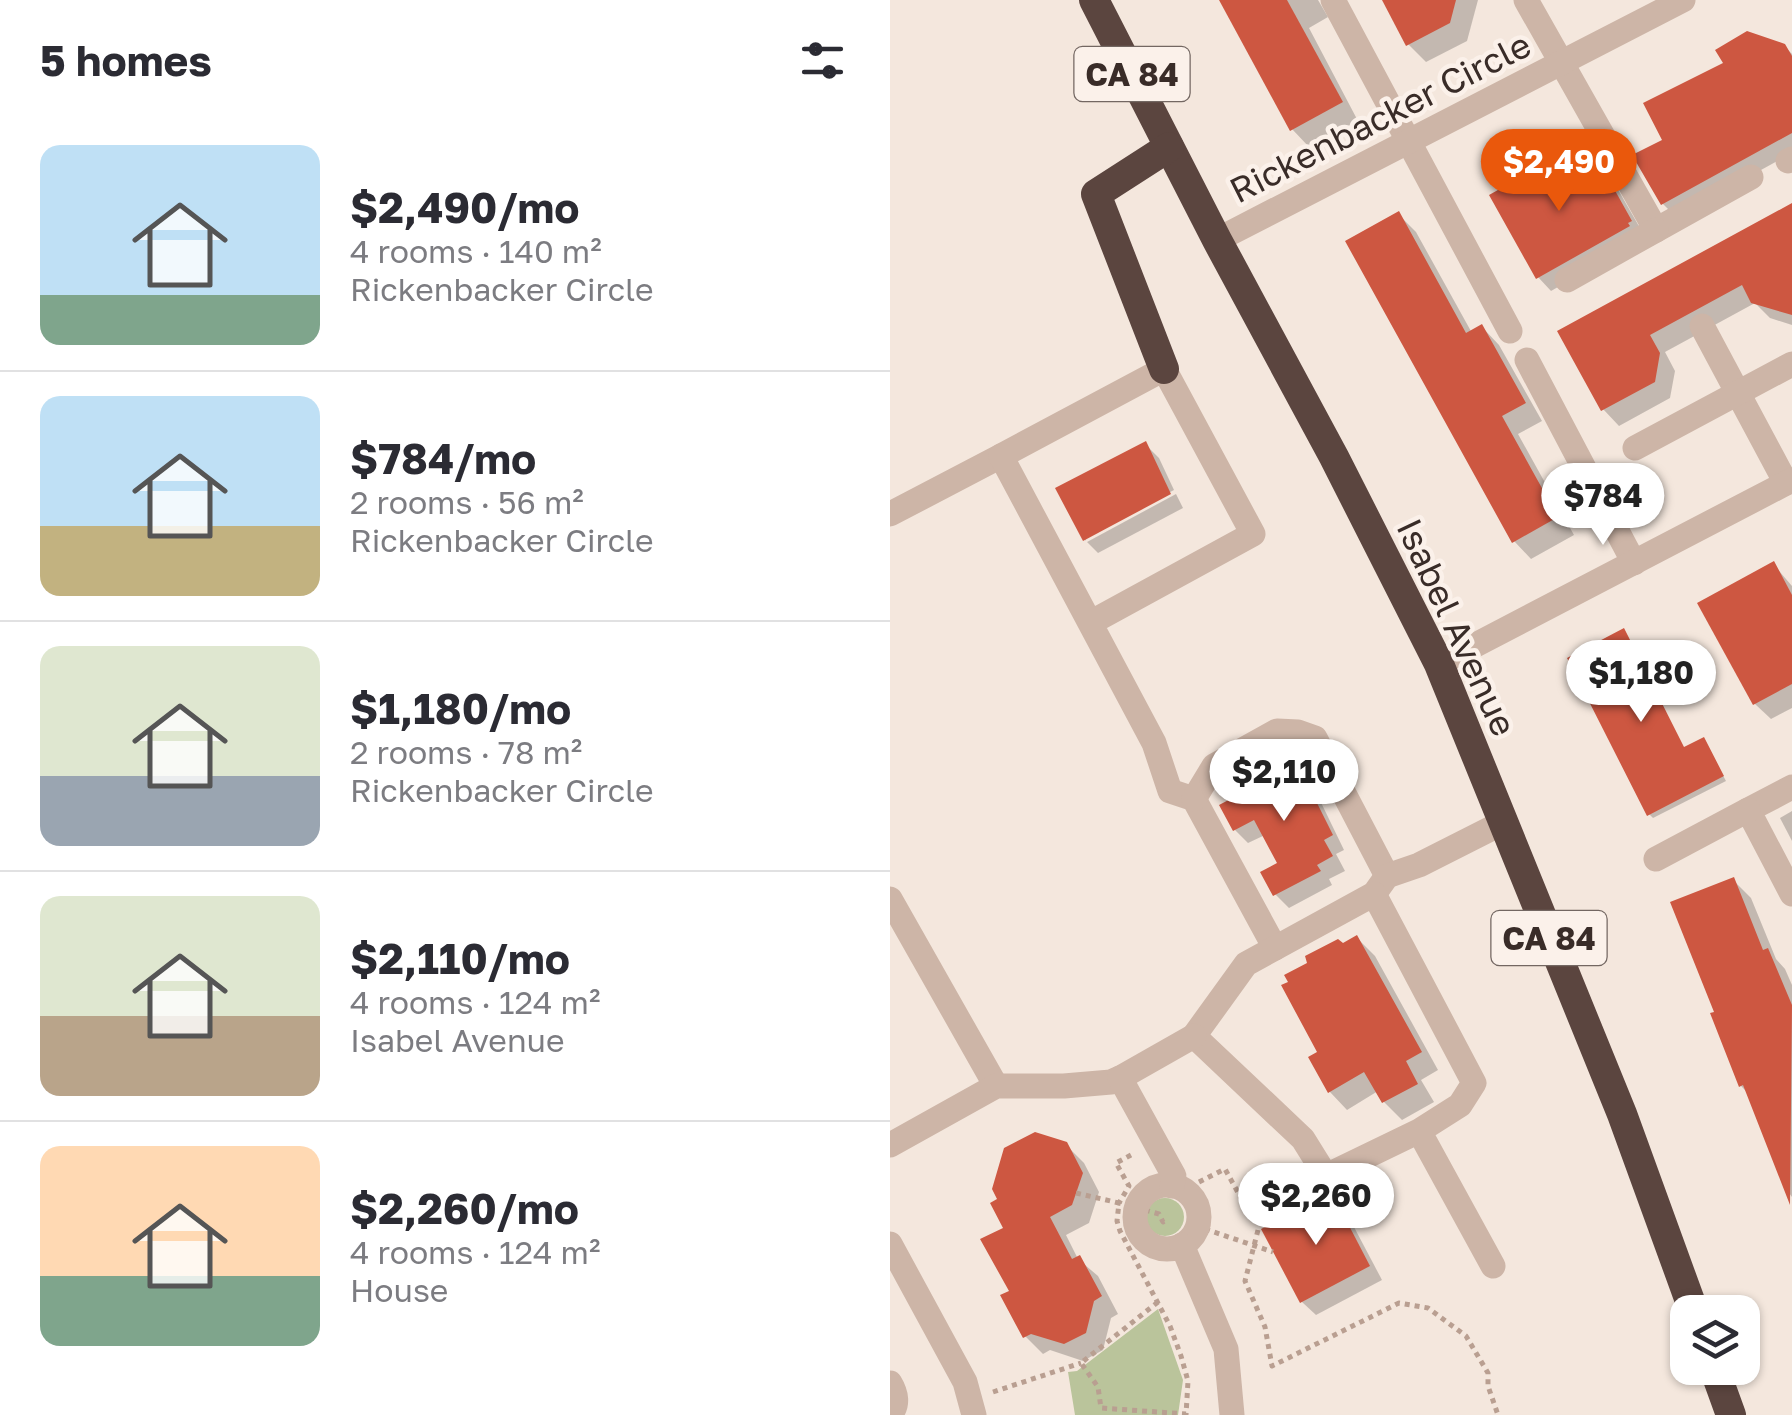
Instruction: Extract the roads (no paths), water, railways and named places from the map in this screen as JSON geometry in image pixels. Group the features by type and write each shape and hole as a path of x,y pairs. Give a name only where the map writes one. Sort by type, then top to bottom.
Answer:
{"highway":[{"name":"Isabel Avenue","path":"1094,0 1438,664 1622,1114 1688,1295"},
{"path":"1164,369 1096,194 1169,148"},
{"path":"1720,1385 1731,1415"}],"street":[{"path":"1333,0 1510,330"},
{"path":"1526,0 1656,230"},
{"name":"Rickenbacker Circle","path":"1216,240 1683,0"},
{"path":"1567,280 1750,177"},
{"path":"1438,664 1789,482 1702,326"},
{"path":"1527,360 1634,563"},
{"path":"1634,448 1792,364"},
{"path":"890,514 1164,369 1253,534 1090,623"},
{"path":"1001,456 1154,743 1170,791 1194,799 1275,948"},
{"path":"1194,799 1214,766 1277,732 1298,732 1315,738 1474,1083 1460,1105 1418,1131 1255,1212"},
{"path":"1656,859 1792,786"},
{"path":"1748,810 1792,894"},
{"path":"890,1145 996,1086 1064,1086 1120,1078 1194,1036 1246,964 1380,885 1502,823"},
{"path":"890,899 996,1086"},
{"path":"1194,1036 1303,1139 1326,1176"},
{"path":"1120,1078 1180,1189 1194,1201 1198,1211 1189,1236 1226,1349 1232,1415"},
{"path":"1418,1131 1493,1266"},
{"path":"1180,1189 1156,1187 1147,1192 1138,1209 1136,1228 1141,1237 1158,1248 1168,1249 1189,1236"},
{"path":"890,1244 965,1382 972,1407"},
{"path":"890,1383 896,1394 890,1414"}]}
